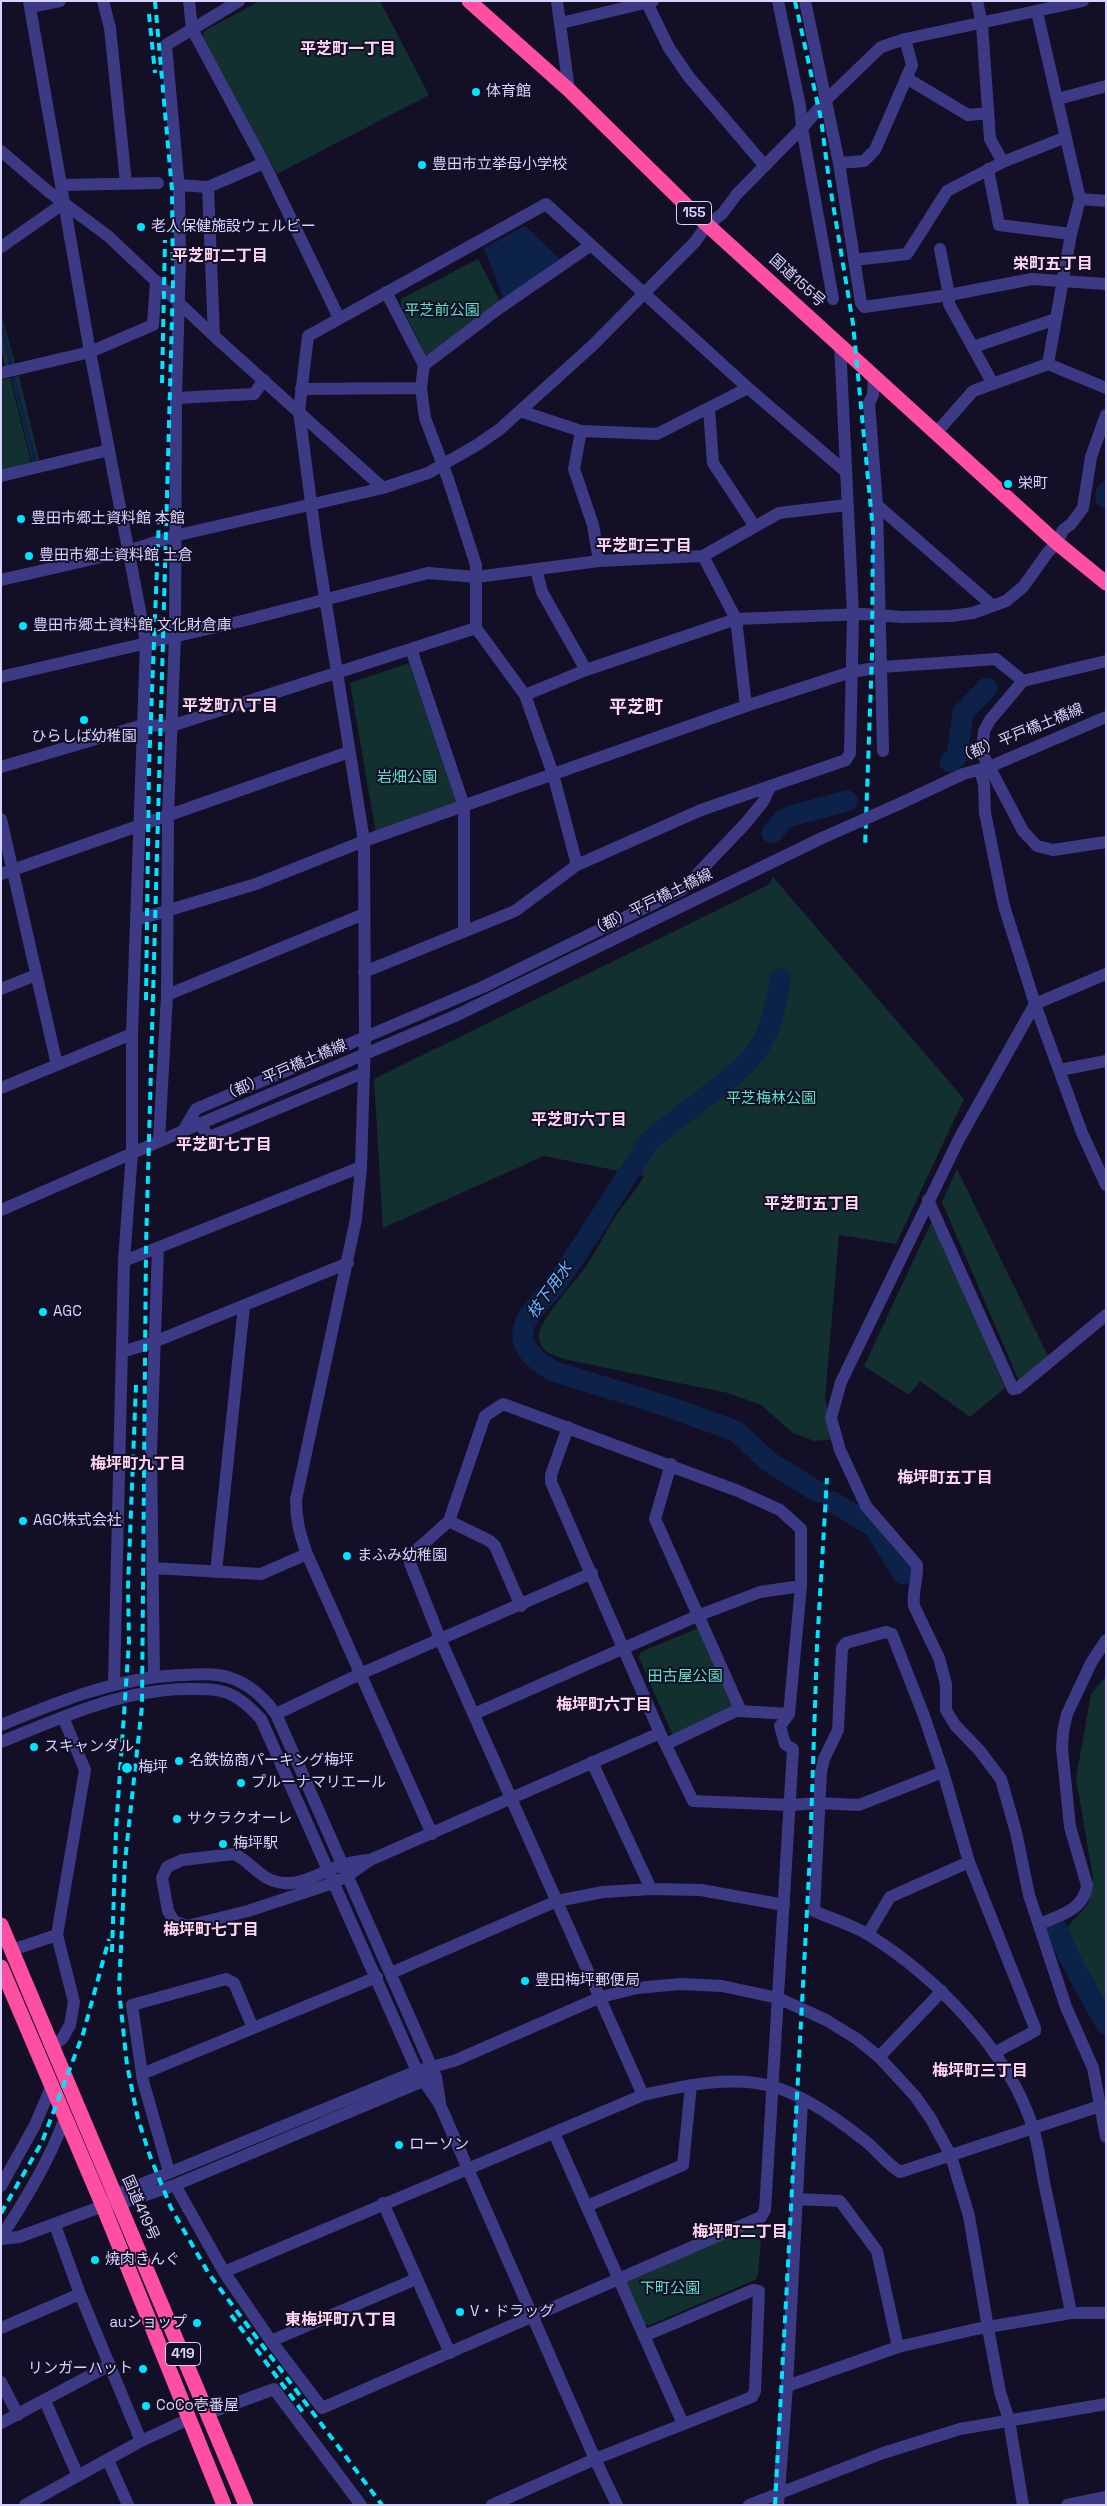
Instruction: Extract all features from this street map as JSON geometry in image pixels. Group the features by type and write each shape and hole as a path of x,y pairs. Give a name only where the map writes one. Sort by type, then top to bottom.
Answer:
{"highway":[{"name":"国道155号","path":"469,1 569,90 707,225 1057,543 1106,583"},
{"name":"国道419号","path":"1,1925 53,2045 112,2201 189,2419 224,2505"},
{"name":"国道419号","path":"1,1967 65,2118 112,2201 208,2413 246,2505"}],"street":[{"path":"60,1 30,4 90,352 146,642 132,1034 132,1152 124,1261 114,1684"},
{"path":"103,1 110,28 126,183"},
{"path":"189,1 192,29 264,163 339,318"},
{"path":"160,1141 167,995 168,815 175,636 174,536 179,302 178,185 166,45 239,1"},
{"path":"557,1 569,90"},
{"path":"778,1 800,106 802,128 833,299"},
{"path":"805,1 839,162 861,302 864,307 1032,279 1106,284"},
{"path":"976,1 982,24 990,139 1003,162"},
{"path":"1,580 128,551 174,536 383,488 428,473 442,466 477,445 520,411 592,346 695,242 707,225 722,214 737,194 827,100 882,47 906,39 1083,1"},
{"path":"561,24 651,2 669,48 690,77 765,166"},
{"path":"1037,12 1080,199 1071,234 1048,364"},
{"path":"839,162 864,161 875,150 908,79 912,65 906,39"},
{"path":"908,79 968,115 988,113"},
{"path":"1058,99 1106,86"},
{"path":"854,260 907,254 947,191 1003,162 1066,137"},
{"path":"1,151 64,203 108,236 214,336 383,488"},
{"path":"178,185 208,187 264,163"},
{"path":"988,170 999,226 1071,234"},
{"path":"62,185 158,183"},
{"path":"208,187 214,336"},
{"path":"1080,199 1106,201"},
{"path":"1,247 64,203"},
{"path":"432,1834 307,1554 298,1528 296,1500 356,1219 361,1167 365,1038 364,841 311,505 299,412 308,336 546,204 645,292 748,388 846,472"},
{"path":"424,365 498,309 591,245"},
{"path":"940,249 949,294 948,304 993,384"},
{"path":"1,373 90,352 153,325 156,281"},
{"path":"386,292 424,365 421,388 425,418 476,565 476,628 525,694 553,774 577,865"},
{"path":"973,347 1056,319"},
{"path":"364,972 514,911 577,865 701,810 846,760 850,753 853,614 840,344"},
{"path":"936,432 973,391 1048,364 1106,388"},
{"path":"874,376 869,403 877,505 883,751"},
{"path":"176,398 254,394 264,380"},
{"path":"301,390 421,388"},
{"path":"520,411 581,431 657,434 748,388"},
{"path":"709,408 713,462 754,525"},
{"path":"525,694 586,670 736,619 853,614 880,614 902,617 951,616 973,614 1006,602 1023,587 1048,552 1057,543 1063,530 1071,524 1083,508 1091,457 1106,415"},
{"path":"581,431 574,469 593,525 600,561"},
{"path":"1,476 110,450"},
{"path":"1,677 428,573 476,577 600,561 703,556 754,525 779,513 847,505"},
{"path":"877,505 993,606"},
{"path":"703,556 736,619 746,706"},
{"path":"536,569 542,592 586,670"},
{"path":"1,767 143,725 171,726 476,628"},
{"path":"411,649 464,806 464,932"},
{"path":"136,920 256,884 364,841 746,706 851,672 882,667 996,659 1023,681"},
{"path":"1106,661 1023,681 1005,701 984,731 982,753 985,768 987,821 1004,906 1035,1004 1082,1133 1106,1185"},
{"name":"（都）平戸橋土橋線","path":"1,1210 132,1152 455,1016 822,838 963,774 985,768 1106,717"},
{"path":"7,872 139,824 349,752"},
{"path":"985,768 1023,831 1037,846 1053,850 1106,842"},
{"path":"184,1131 196,1109 483,987 683,889 745,824 763,802 770,787"},
{"path":"1,819 7,872 36,974 57,1065"},
{"path":"167,995 364,914"},
{"path":"1,989 36,974"},
{"path":"1106,974 1035,1004 975,1108 928,1200 841,1382 832,1418 840,1450 866,1506 917,1565 918,1574 912,1596 914,1606 939,1658 946,1684 946,1710 955,1725 979,1750 1001,1779 1014,1825 1029,1895 1066,2007 1093,2068 1106,2137"},
{"path":"1,1088 132,1034"},
{"path":"1060,1070 1106,1061"},
{"path":"205,1121 209,1137 363,1073"},
{"path":"124,1261 361,1167"},
{"path":"928,1200 1013,1389 1018,1388 1106,1315"},
{"path":"154,1676 152,1451 158,1248"},
{"path":"122,1352 154,1342 348,1263"},
{"path":"216,1572 244,1306"},
{"path":"175,2185 224,2272 271,2341 322,2408 533,2318 761,2217 765,2210 771,2086 793,1749 785,1744 780,1726 789,1714 801,1586 801,1529 780,1510 671,1464 503,1404 485,1416 449,1521 412,1554 410,1563 442,1641 643,2095"},
{"path":"568,1427 551,1475 551,1482 663,1738 693,1801 790,1805 819,1803 859,1805 943,1772"},
{"path":"671,1464 655,1519 739,1711"},
{"path":"449,1521 490,1541 495,1546 521,1606"},
{"path":"152,1568 261,1574 307,1554"},
{"path":"276,1714 360,1674 442,1641 592,1574"},
{"path":"474,1714 697,1616 760,1592 801,1586"},
{"path":"994,2053 1035,2032 1036,2028 968,1862 943,1772 924,1716 892,1634 886,1632 846,1643 842,1648 838,1730 824,1759 819,1803 814,1911 868,1934 942,1991 976,2028 994,2053 1018,2092 1033,2128 1071,2313"},
{"path":"1039,1924 1072,1910 1086,1894 1087,1885 1070,1827 1062,1748 1063,1732 1067,1714 1091,1663 1106,1640"},
{"path":"1,1725 86,1691 154,1676 219,1675 245,1685 259,1694 276,1714 344,1871 391,1973 434,2071 440,2105"},
{"path":"1,1742 97,1704 149,1691 210,1689 230,1694 249,1705 261,1719 269,1732 420,2075 440,2105 594,2459 617,2505"},
{"path":"924,1716 946,1710"},
{"path":"331,1876 282,1884 267,1879 244,1859 234,1854 182,1860 167,1867 162,1878 168,1911 174,1921 186,1926 248,1911 432,1834 592,1762 739,1711 789,1714"},
{"path":"53,2045 62,2040 70,2025 74,2002 58,1934 85,1770 63,1717"},
{"path":"592,1762 650,1888"},
{"path":"868,1934 890,1897 968,1862"},
{"path":"391,1973 557,1901 603,1892 650,1888 701,1890 784,1905"},
{"path":"12,1950 58,1934"},
{"path":"142,2074 377,1977"},
{"path":"169,2172 150,2113 132,2005 226,1979 234,1982 253,2028"},
{"path":"1,2238 19,2237 55,2225 112,2201 169,2172 434,2071 601,1998 637,1988 680,1984 722,1986 778,1998 840,2028 879,2057 915,2096 932,2119 951,2156 969,2216 988,2328 1000,2392 1009,2420 1023,2505"},
{"path":"879,2057 942,1991"},
{"path":"112,2201 175,2185 420,2075"},
{"path":"224,2272 383,2203 468,2170 643,2095 691,2085 731,2083 771,2086 802,2100 843,2124 871,2145 900,2172 1100,2106"},
{"path":"1,2186 36,2125 52,2085"},
{"path":"587,2206 683,2164 691,2085"},
{"path":"778,2499 787,2386 802,2100"},
{"path":"1,2238 42,2168 65,2118"},
{"path":"554,2133 683,2424"},
{"path":"796,2199 840,2201 877,2251 898,2347"},
{"path":"383,2203 450,2353"},
{"path":"55,2225 80,2294 141,2441"},
{"path":"271,2341 416,2279"},
{"path":"492,2505 594,2459 752,2397 755,2391 759,2291 753,2290 644,2336"},
{"path":"1,2328 80,2294"},
{"path":"787,2386 898,2347 976,2329 1071,2313 1106,2312"},
{"path":"1,2424 110,2365"},
{"path":"1,2382 18,2415"},
{"path":"208,2413 274,2389 361,2505"},
{"path":"45,2401 78,2476"},
{"path":"748,2505 778,2499 883,2452 960,2429 1106,2404"},
{"path":"25,2505 141,2441 189,2419"},
{"path":"108,2460 128,2505"},
{"path":"1067,2505 1102,2500"}],"green space":[{"path":"260,1 380,1 429,95 277,174 203,37 204,31"},
{"name":"平芝前公園","path":"478,259 501,303 428,359 401,306 401,299"},
{"path":"1,313 15,363 5,366 1,349"},
{"path":"19,376 39,460 32,462 11,378"},
{"path":"10,378 31,463 1,470 1,380"},
{"name":"岩畑公園","path":"409,663 459,804 376,834 350,683"},
{"name":"平芝梅林公園","path":"773,877 964,1099 896,1244 839,1235 825,1398 836,1439 814,1441 793,1433 761,1405 728,1393 568,1360 548,1352 541,1346 539,1335 545,1320 588,1263 615,1217 644,1176 544,1156 383,1228 374,1079 768,885"},
{"path":"957,1169 1051,1362 1019,1381 942,1202"},
{"path":"935,1222 1005,1388 970,1417 920,1381 909,1395 864,1366 931,1223"},
{"name":"田古屋公園","path":"698,1628 736,1708 673,1736 639,1658 641,1652"},
{"path":"1106,1676 1106,2003 1061,1934 1088,1904 1093,1878 1076,1778 1091,1694"},
{"name":"下町公園","path":"753,2224 762,2228 758,2275 755,2280 650,2325 643,2324 626,2283 628,2279"}],"water":[{"path":"525,226 561,260 504,300 484,248"}],"waterway":[{"path":"1,324 11,364"},
{"path":"14,379 35,461"},
{"name":"枝下用水","path":"1106,493 1106,498"},
{"name":"枝下用水","path":"950,762 957,756 963,713 987,688"},
{"name":"枝下用水","path":"772,833 783,820 794,815 847,801"},
{"name":"枝下用水","path":"780,979 775,1008 769,1027 755,1053 730,1078 674,1120 647,1145 555,1286 527,1319 524,1325 523,1339 527,1350 553,1371 666,1406 736,1431 768,1461 818,1492"},
{"name":"枝下用水","path":"833,1502 874,1527 903,1574"},
{"name":"枝下用水","path":"1056,1927 1069,1957 1106,2024"}],"railway":[{"path":"155,1 172,190 173,282 146,1246 142,1706 125,1861 119,1990 127,2065 138,2119 150,2156 171,2208 209,2274 382,2505"},
{"path":"795,1 821,119 829,180 853,324 873,530 872,655 865,847"},
{"path":"149,14 155,73"},
{"path":"162,383 165,240"},
{"path":"146,1000 149,766 159,518"},
{"path":"112,1952 116,1830 129,1642 128,1587 136,1385"},
{"path":"775,2505 810,1855 817,1646 827,1478"},
{"path":"1,2213 42,2142 83,2034 109,1939"},
{"path":"231,2315 305,2415"}],"place":[{"name":"体育館","path":"476,92"},
{"name":"豊田市立挙母小学校","path":"422,165"},
{"name":"老人保健施設ウェルビー","path":"141,227"},
{"name":"栄町","path":"1008,484"},
{"name":"豊田市郷土資料館 本館","path":"21,519"},
{"name":"豊田市郷土資料館 土倉","path":"29,556"},
{"name":"豊田市郷土資料館 文化財倉庫","path":"23,626"},
{"name":"ひらしば幼稚園","path":"84,720"},
{"name":"AGC","path":"43,1312"},
{"name":"AGC株式会社","path":"23,1521"},
{"name":"まふみ幼稚園","path":"347,1556"},
{"name":"スキャンダル","path":"34,1747"},
{"name":"名鉄協商パーキング梅坪","path":"179,1761"},
{"name":"梅坪","path":"127,1768"},
{"name":"プルーナマリエール","path":"241,1783"},
{"name":"サクラクオーレ","path":"177,1819"},
{"name":"梅坪駅","path":"223,1844"},
{"name":"豊田梅坪郵便局","path":"525,1981"},
{"name":"ローソン","path":"399,2145"},
{"name":"焼肉きんぐ","path":"95,2260"},
{"name":"V・ドラッグ","path":"460,2312"},
{"name":"auショップ","path":"197,2323"},
{"name":"リンガーハット","path":"143,2369"},
{"name":"CoCo壱番屋","path":"146,2406"}],"district":[{"name":"平芝町一丁目","path":"348,50"},
{"name":"平芝町二丁目","path":"220,257"},
{"name":"栄町五丁目","path":"1053,265"},
{"name":"平芝町三丁目","path":"644,547"},
{"name":"平芝町八丁目","path":"230,707"},
{"name":"平芝町","path":"636,708"},
{"name":"平芝町六丁目","path":"579,1121"},
{"name":"平芝町七丁目","path":"224,1146"},
{"name":"平芝町五丁目","path":"812,1205"},
{"name":"梅坪町九丁目","path":"138,1465"},
{"name":"梅坪町五丁目","path":"945,1479"},
{"name":"梅坪町六丁目","path":"604,1706"},
{"name":"梅坪町七丁目","path":"211,1931"},
{"name":"梅坪町三丁目","path":"980,2072"},
{"name":"梅坪町二丁目","path":"740,2233"},
{"name":"東梅坪町八丁目","path":"341,2321"}]}
